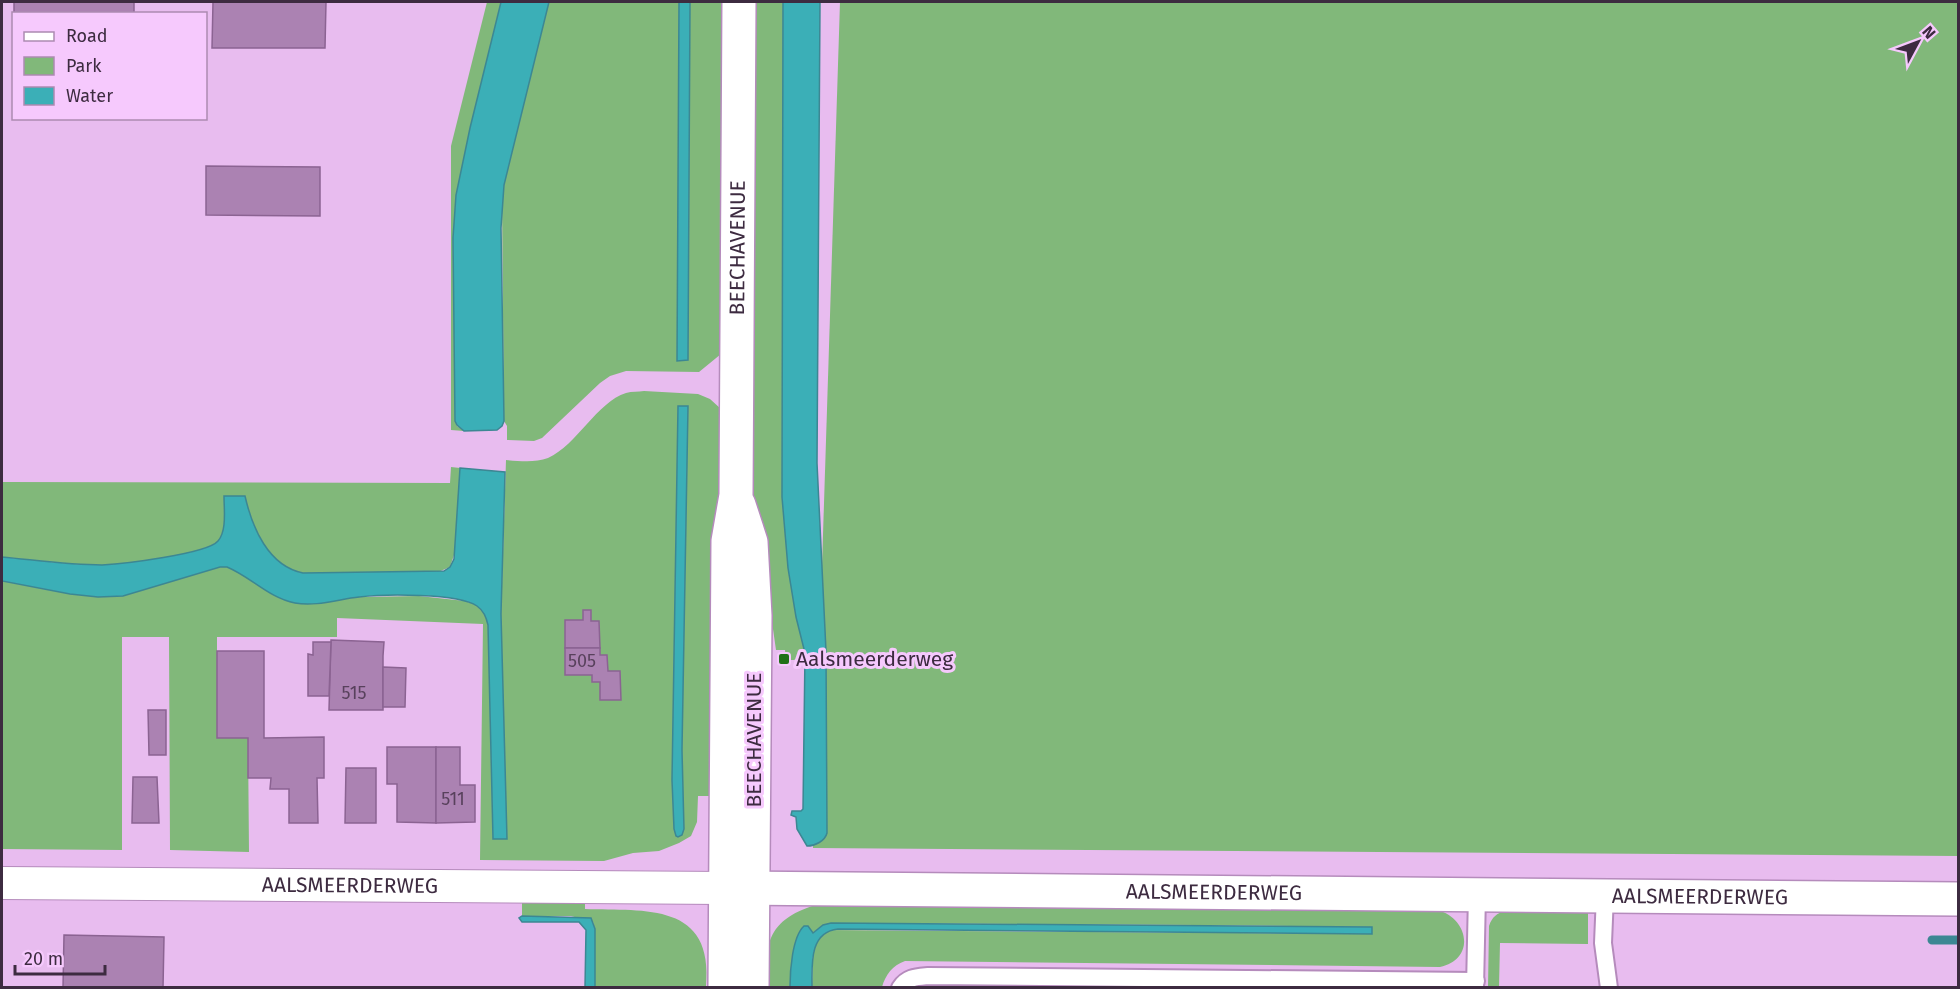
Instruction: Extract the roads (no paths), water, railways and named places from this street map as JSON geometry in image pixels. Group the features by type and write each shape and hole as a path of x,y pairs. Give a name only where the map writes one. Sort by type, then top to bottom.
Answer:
{"street":[{"name":"BEECHAVENUE","path":"739,2 736,495 728,541 739,888 752,987"},
{"name":"AALSMEERDERWEG","path":"2,883 1959,899"},
{"name":"BEECHAVENUE","path":"725,987 739,888"}],"lane":[{"path":"900,987 909,979 928,976 1476,984 1477,894"},
{"path":"1605,896 1603,943 1609,987"}],"water":[{"path":"501,2 549,2 504,185 501,228 504,421 497,430 464,431 455,421 453,238 456,195"},
{"path":"679,2 690,2 688,360 677,361"},
{"path":"783,2 820,2 817,463 826,651 827,833 819,843 807,846 797,829 796,817 791,815 792,811 803,809 805,653 788,568 782,497"},
{"path":"678,406 688,406 682,750 684,829 682,835 678,837 674,829 672,780"},
{"path":"460,468 505,472 501,614 507,839 493,839 488,625 484,614 477,606 454,599 402,595 359,597 311,604 295,603 277,597 227,567 220,567 123,596 98,597 70,594 2,581 2,557 102,565 163,558 211,546 218,541 223,532 224,496 245,496 252,520 264,544 271,554 291,569 303,573 444,571 450,567 454,559"},
{"path":"522,916 591,918 595,929 595,987 585,987 586,930 579,922 522,922 519,918"},
{"path":"831,923 1372,927 1372,934 838,929 829,931 817,943 814,951 812,987 790,987 792,955 800,931 804,926 808,926 813,933 823,925"}],"waterway":[{"path":"1932,940 1958,940"}],"place":[{"name":"Aalsmeerderweg","path":"784,659"}]}
